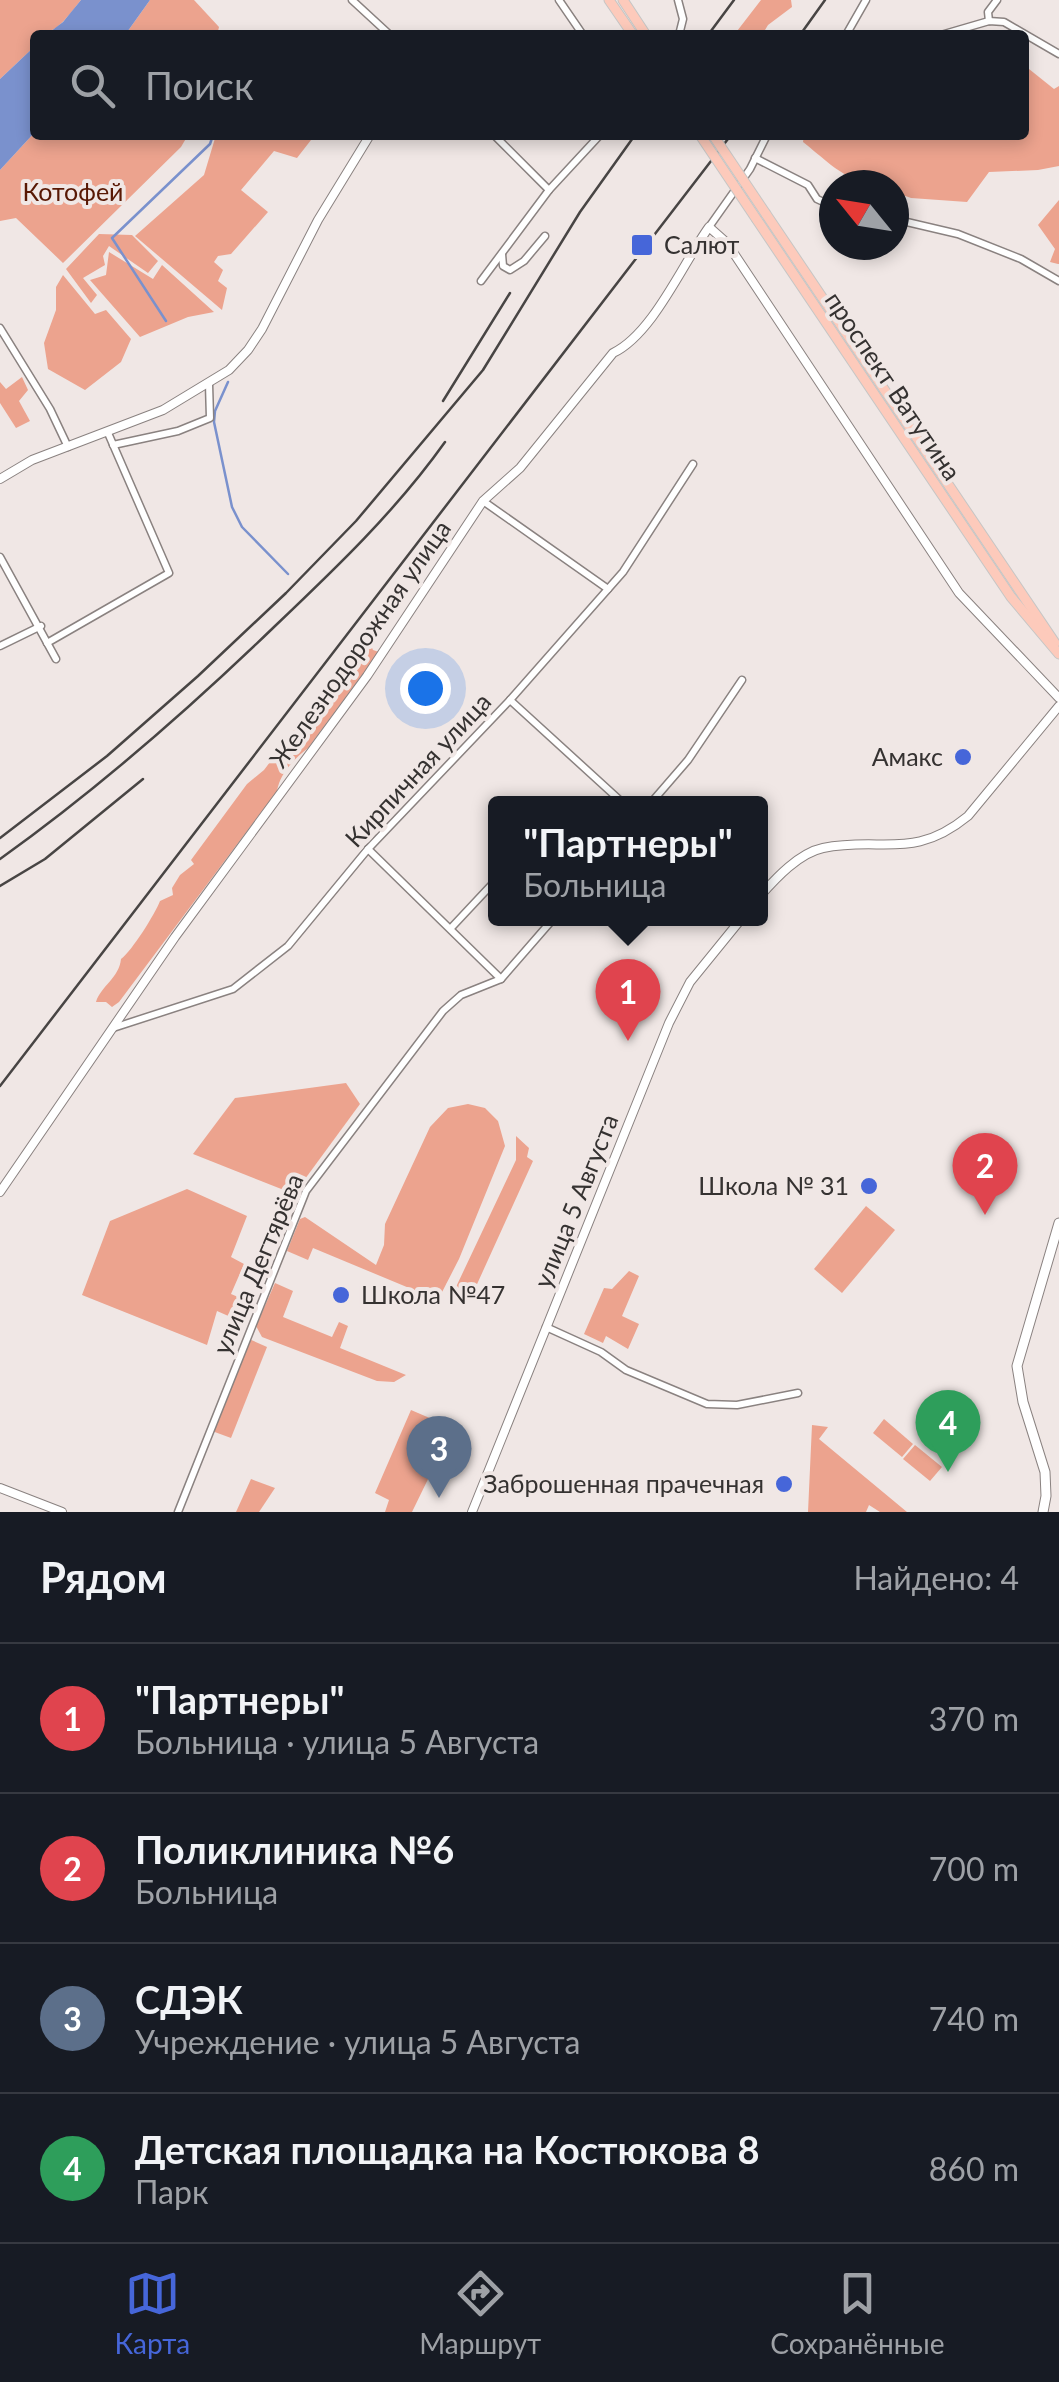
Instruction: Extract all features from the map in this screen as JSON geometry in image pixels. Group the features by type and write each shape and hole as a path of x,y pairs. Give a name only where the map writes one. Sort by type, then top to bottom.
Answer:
{"main road":[{"path":"610,0 632,28"},
{"path":"623,0 632,28"},
{"name":"проспект Ватутина","path":"704,140 762,216"},
{"name":"проспект Ватутина","path":"716,140 762,216 1059,652"},
{"path":"1043,1512 1045,1472 1023,1402 1017,1366 1059,1223"}],"street":[{"path":"352,0 385,30"},
{"path":"559,0 580,30"},
{"path":"678,0 683,20 680,30"},
{"path":"849,30 866,0"},
{"path":"989,21 988,12 997,0"},
{"path":"958,30 989,21 1004,22 1018,30"},
{"path":"1029,37 1059,54"},
{"path":"0,480 32,460 163,410 228,370 255,339 318,220 367,140"},
{"path":"499,140 548,190"},
{"path":"481,281 548,190 595,140"},
{"name":"Железнодорожная улица","path":"0,1192 175,937 367,676 483,501 520,468 663,300 764,140"},
{"path":"755,158 808,185 819,200"},
{"path":"909,223 958,234 1021,259 1059,282"},
{"path":"710,228 738,260 959,593 1059,698"},
{"path":"502,253 503,266 510,270 544,236"},
{"path":"0,328 50,408 68,448"},
{"path":"113,445 178,431 210,418 209,384"},
{"path":"47,643 169,573 108,432"},
{"name":"Кирпичная улица","path":"114,1028 233,989 288,946 368,849 510,700 623,572 693,464"},
{"path":"483,501 608,589"},
{"path":"0,557 56,660"},
{"path":"0,646 40,626"},
{"path":"657,796 688,760 742,680"},
{"path":"510,700 615,796"},
{"path":"768,888 788,868 821,848 907,846 950,831 968,816 1059,706"},
{"path":"368,849 501,979 547,926"},
{"path":"451,928 488,889"},
{"name":"улица 5 Августа","path":"472,1512 669,1022 690,982 736,926"},
{"name":"улица Дегтярёва","path":"178,1512 306,1191 443,1011 460,996 501,979"},
{"path":"546,1328 602,1352 626,1370 706,1404 737,1404 798,1393"},
{"path":"0,1488 62,1512"}],"green space":[{"path":"0,0 81,0 55,28 30,30 30,51 0,79"},
{"path":"150,0 194,0 219,27 218,30 129,30"},
{"path":"761,0 791,0 792,7 765,30 738,30"},
{"path":"1029,69 1054,89 1059,86 1059,166 989,172 967,202 909,197 909,170 835,168 803,140 1029,140"},
{"name":"Котофей","path":"30,137 185,140 63,263 16,218 0,221 0,170"},
{"path":"214,140 311,140 297,158 274,151 241,190 268,212 231,254 218,256 214,262 223,270 218,281 227,288 222,310 135,236 204,175"},
{"path":"1059,200 1058,264 1050,262 1055,249 1038,225"},
{"path":"99,234 132,235 158,261 148,273 109,246 103,256 105,265 83,278 97,295 91,303 66,269"},
{"path":"109,252 153,279 162,265 214,312 188,317 140,337 90,280 106,275"},
{"path":"63,275 95,314 106,310 131,339 121,362 85,390 48,369 44,343 56,310 56,287"},
{"path":"22,377 28,390 19,401 30,421 16,428 0,403 0,382 6,389"},
{"path":"370,643 379,652 308,748 288,767 277,791 119,1002 112,1007 96,1002 160,901 173,895 172,888 180,875 194,864 191,860 247,784 264,770 358,645"},
{"path":"346,1083 360,1104 294,1194 193,1154 235,1098"},
{"path":"468,1104 485,1108 498,1121 505,1146 438,1300 313,1248 308,1260 287,1251 300,1219 305,1217 376,1265 384,1245 385,1224 430,1127 448,1108"},
{"path":"516,1136 529,1148 527,1157 533,1161 473,1293 456,1287 516,1160"},
{"path":"187,1189 247,1216 231,1257 244,1264 231,1294 250,1302 242,1322 217,1311 207,1345 82,1295 110,1221"},
{"path":"866,1206 895,1230 842,1293 814,1269"},
{"path":"629,1271 639,1276 622,1316 639,1324 628,1349 606,1336 603,1343 584,1334 604,1288 612,1289"},
{"path":"275,1283 293,1291 283,1317 332,1337 339,1322 348,1326 340,1348 406,1375 394,1382 377,1381 262,1337 256,1326"},
{"path":"249,1339 267,1347 231,1438 212,1431"},
{"path":"411,1410 439,1422 431,1473 412,1512 385,1512 389,1500 375,1493"},
{"path":"884,1419 913,1444 902,1457 873,1433"},
{"path":"812,1425 828,1427 819,1439 907,1512 880,1512 869,1505 866,1512 808,1512"},
{"path":"915,1445 942,1467 930,1481 903,1459"},
{"path":"251,1479 275,1488 259,1512 236,1512"}],"water":[{"path":"81,0 150,0 129,30 53,30"},
{"path":"30,51 30,137 0,170 0,79"}],"waterway":[{"path":"166,321 112,238 211,140"},
{"path":"228,382 214,422 232,507 242,527 288,574"}],"railway":[{"path":"712,30 734,0"},
{"path":"804,30 825,0"},
{"path":"0,838 107,756 198,676 356,521 483,370 580,212 631,140"},
{"path":"0,1086 727,140"},
{"path":"443,401 510,293"},
{"path":"0,859 107,777 242,658 364,539 445,442"},
{"path":"0,886 45,859 143,779"}],"place":[{"name":"Салют","path":"642,245"},
{"name":"Амакс","path":"963,757"},
{"name":"\"Партнеры\"","path":"628,1041"},
{"name":"Школа № 31","path":"869,1186"},
{"name":"Поликлиника №6","path":"985,1215"},
{"name":"Школа №47","path":"341,1295"},
{"name":"Детская площадка на Костюкова 8","path":"948,1472"},
{"name":"Заброшенная прачечная","path":"784,1484"},
{"name":"СДЭК","path":"439,1498"}]}
